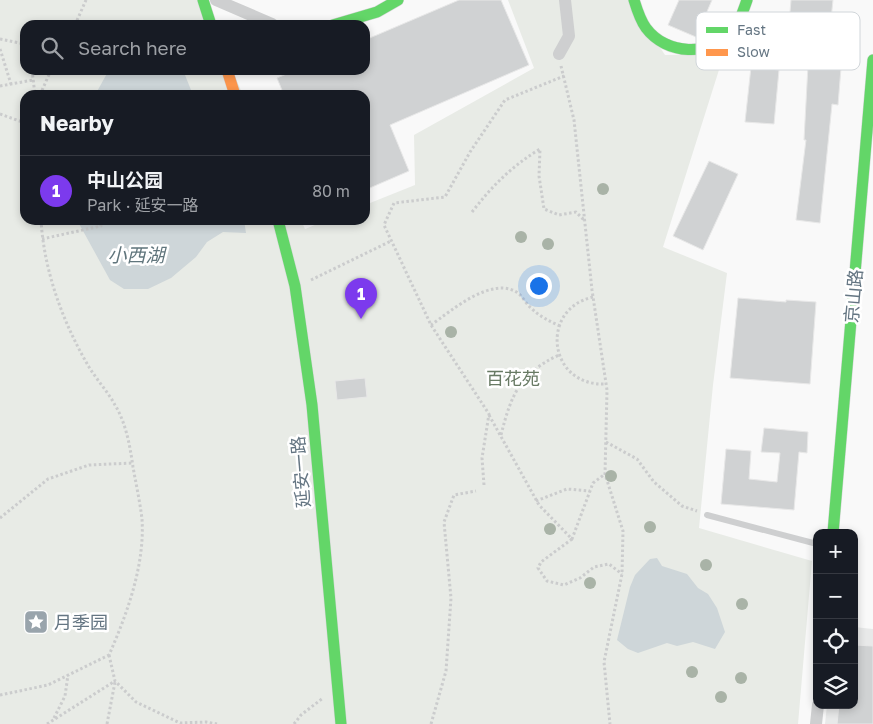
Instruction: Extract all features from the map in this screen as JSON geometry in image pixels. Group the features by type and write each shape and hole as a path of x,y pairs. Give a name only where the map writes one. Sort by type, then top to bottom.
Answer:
{"street":[{"path":"203,0 210,20"},
{"path":"216,0 263,20"},
{"path":"349,20 377,12 398,0"},
{"path":"558,54 569,36 565,0"},
{"path":"634,0 642,25 652,37 664,45 690,50 696,48"},
{"path":"743,12 747,0"},
{"name":"京山路","path":"833,529 873,60"},
{"path":"229,75 233,90"},
{"name":"延安一路","path":"279,225 295,286 312,405 340,724"},
{"path":"816,724 818,709"}],"lane":[{"path":"707,515 813,543"}],"path":[{"path":"77,20 86,0"},
{"path":"0,39 20,43"},
{"path":"0,49 11,84"},
{"path":"558,54 574,120 593,297 606,384 605,474 623,532 622,574 604,662 610,724"},
{"path":"32,75 34,90"},
{"path":"42,90 50,75"},
{"path":"564,76 505,100 470,152 445,197 394,203 384,225 431,325 488,414 536,501 572,539"},
{"path":"0,86 33,80"},
{"path":"0,114 20,121"},
{"path":"472,212 500,179 519,162 540,149 540,176 544,209 559,215 576,212 585,220"},
{"path":"41,225 47,265 68,323 89,368 116,405 125,428 142,519 141,549 125,612 109,655 115,681 107,724"},
{"path":"42,239 101,225"},
{"path":"295,286 391,241"},
{"path":"431,325 474,296 489,289 496,289 517,292 544,319 560,326"},
{"path":"593,297 581,300 569,310 560,326 557,339 559,355 565,368 576,377 593,385 606,384"},
{"path":"501,436 512,397 522,380 545,362 559,355"},
{"path":"484,485 482,458 488,414"},
{"path":"606,442 637,459 654,482 682,506 707,515"},
{"path":"0,518 48,479 89,464 132,463"},
{"path":"605,474 593,483 572,539 541,562 538,568 547,581 564,585 580,578 594,567 609,564 622,574"},
{"path":"536,501 567,489 590,491"},
{"path":"431,724 446,671 451,598 444,522 454,495 476,491"},
{"path":"0,695 48,685 109,655"},
{"path":"48,724 54,718 65,696 68,675"},
{"path":"54,718 73,709 115,681"},
{"path":"115,681 136,702 180,723 206,722 217,724"},
{"path":"294,724 316,702 336,690"}],"shaded area":[{"path":"858,627 873,629 873,724 825,724 827,709 858,709"}],"green space":[{"name":"百花苑","path":"0,0 200,0 209,20 20,20 20,75 234,75 241,90 20,90 20,225 303,225 305,229 315,225 370,225 370,203 415,185 414,135 534,68 508,0 629,0 665,55 696,54 696,70 719,70 663,247 727,273 713,385 699,528 812,561 798,724 0,724"}],"water":[{"path":"106,75 185,75 191,90 98,90"},
{"name":"小西湖","path":"80,225 245,225 246,233 223,232 207,242 196,257 171,278 148,289 124,289 110,280"},
{"path":"657,558 662,566 687,574 698,588 708,594 717,608 725,632 715,649 693,642 677,646 667,643 638,653 628,649 617,640 630,587 635,575 650,559"}],"building":[{"path":"459,0 501,0 529,65 390,125 409,171 370,188 370,90 282,90 277,78 284,75 370,75 370,38"},
{"path":"679,0 712,0 707,12 696,12 696,37 668,25"},
{"path":"791,0 833,0 832,12 790,12"},
{"path":"751,70 779,70 774,124 745,122"},
{"path":"808,70 841,70 838,105 832,104 820,223 796,220 806,140 804,140"},
{"path":"709,161 738,174 703,250 673,236"},
{"path":"738,298 786,302 786,300 816,302 810,384 730,378"},
{"path":"365,378 367,397 337,400 335,381"},
{"path":"764,428 808,432 807,453 799,452 794,510 721,504 726,449 751,451 749,479 777,482 780,453 761,452"},
{"path":"858,645 873,646 873,724 837,724 839,709 858,709"}],"traffic: fast":[{"path":"203,0 209,20"},
{"path":"350,20 377,12 398,0"},
{"path":"634,0 642,22 655,37 665,44 676,48 696,49"},
{"path":"743,12 747,0"},
{"path":"833,529 873,60"},
{"path":"279,225 295,286 312,405 341,724"}],"traffic: slow":[{"path":"229,75 233,90"}],"place":[{"name":"中山公园","path":"361,319"},
{"name":"月季园","path":"36,622"}]}
